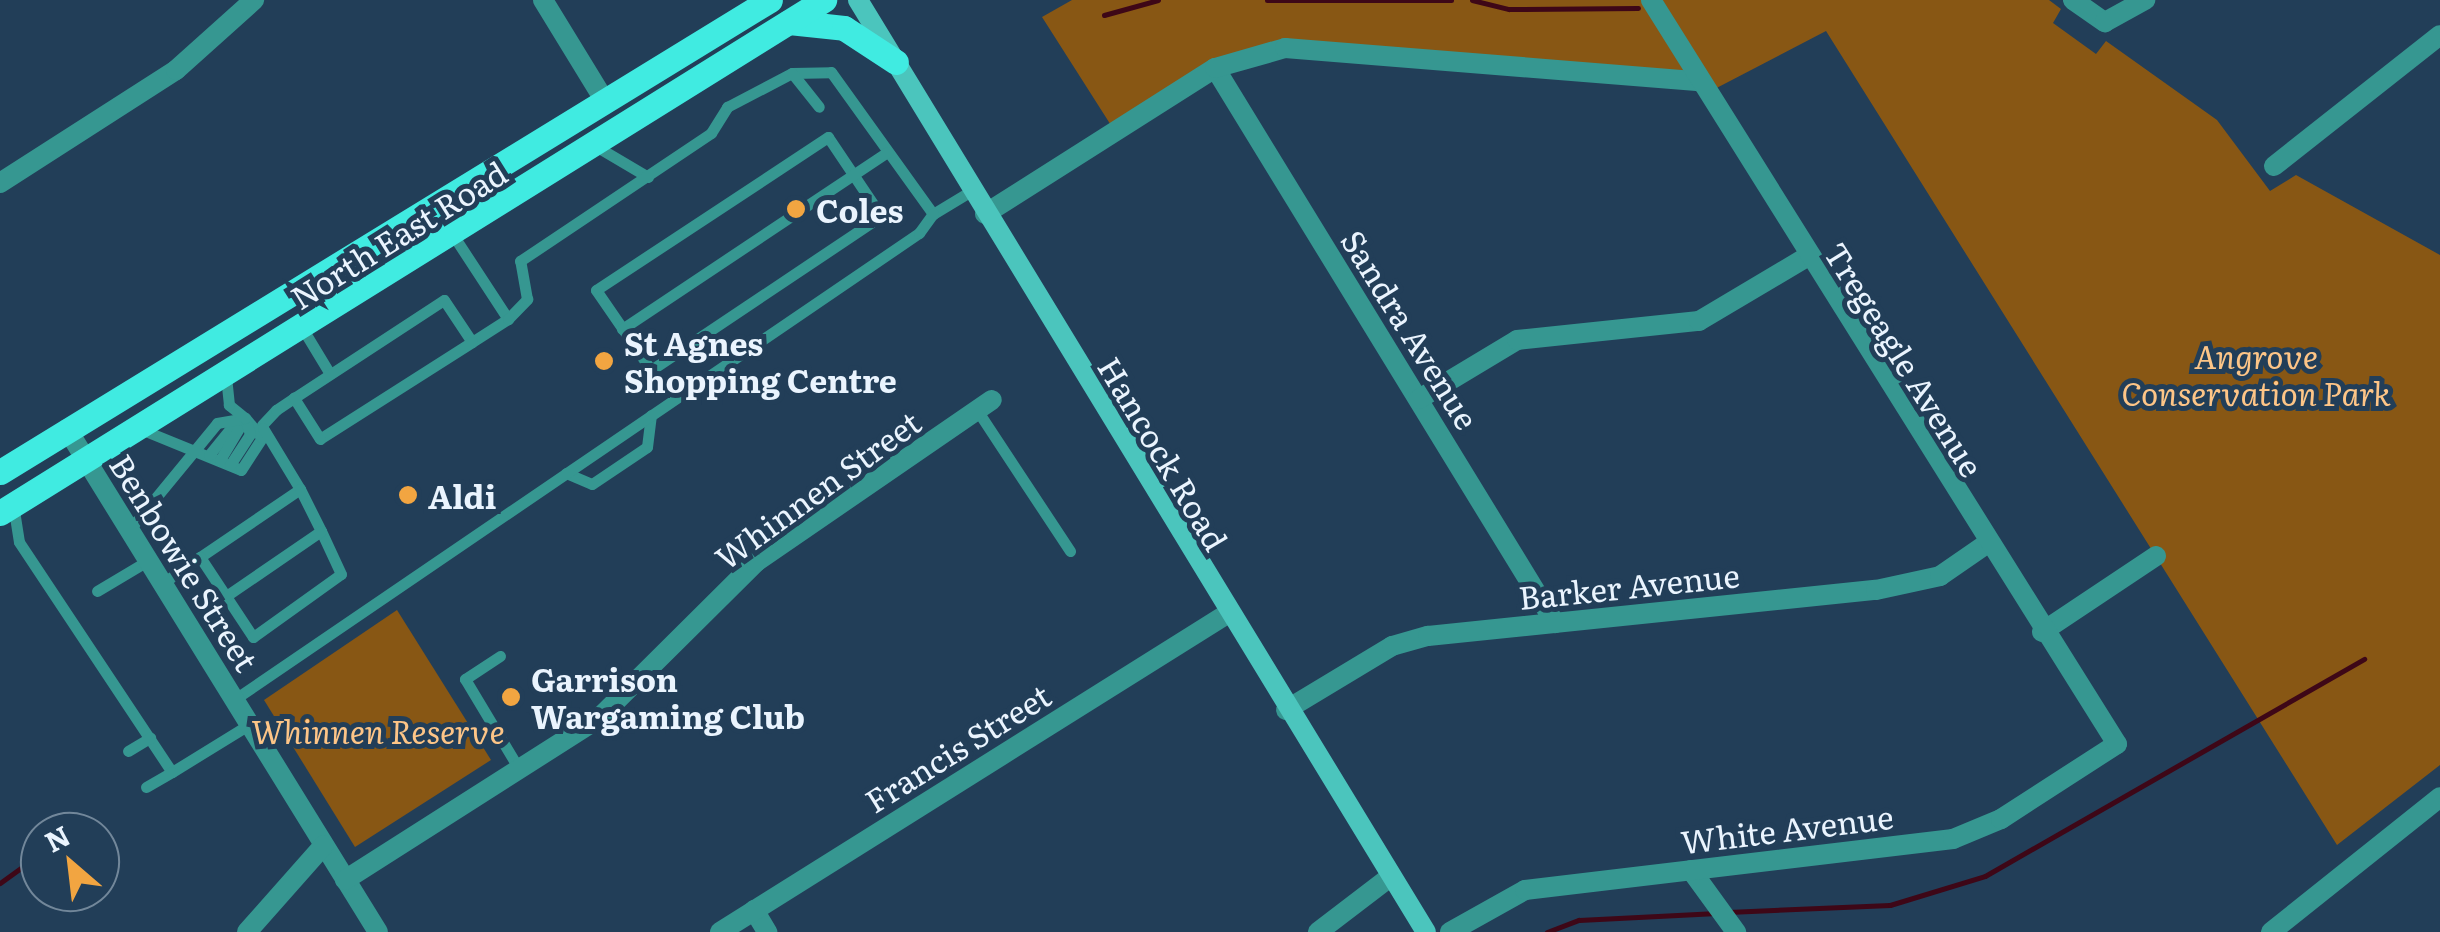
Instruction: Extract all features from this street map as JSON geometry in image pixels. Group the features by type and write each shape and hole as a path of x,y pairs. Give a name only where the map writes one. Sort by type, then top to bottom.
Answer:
{"main road":[{"path":"726,28 751,0"},
{"name":"North East Road","path":"0,472 362,257 770,0"},
{"name":"North East Road","path":"6,508 304,331 599,148 824,0"},
{"name":"Hancock Road","path":"858,0 1286,710 1426,932"},
{"path":"789,22 844,28 896,62"},
{"path":"362,257 440,232 454,238"}],"street":[{"path":"0,183 176,70 234,7 254,0"},
{"path":"543,0 606,103"},
{"name":"Tregeagle Avenue","path":"1651,0 1985,544 2118,744"},
{"path":"2073,0 2105,22 2145,0"},
{"path":"2274,166 2440,36"},
{"path":"985,214 1214,68 1327,48 1698,81"},
{"name":"Sandra Avenue","path":"1214,68 1554,623"},
{"path":"1418,399 1516,340 1698,320 1807,257"},
{"name":"Whinnen Street","path":"345,880 598,720 756,562 985,405"},
{"name":"Benbowie Street","path":"67,429 378,932"},
{"name":"Barker Avenue","path":"1286,710 1392,646 1554,623 1876,590 1940,576 1985,544"},
{"path":"2042,632 2156,556"},
{"name":"Francis Street","path":"720,932 1228,614"},
{"name":"White Avenue","path":"1450,932 1525,890 1953,839 2001,819 2118,744"},
{"path":"2271,932 2440,797"},
{"path":"246,932 324,845"},
{"path":"1691,870 1733,928"},
{"path":"1318,932 1390,877"},
{"path":"754,910 767,932"}],"lane":[{"path":"294,398 320,439 508,319 527,299 520,261 711,134 727,107 792,73 831,72 933,214"},
{"path":"792,73 819,107"},
{"path":"828,137 882,216 651,370 622,329 596,290 828,137"},
{"path":"599,148 648,176"},
{"path":"622,329 887,152"},
{"path":"234,699 919,233 933,214 971,191"},
{"path":"454,238 508,319"},
{"path":"262,425 294,398 444,300 472,342"},
{"path":"304,331 330,374"},
{"path":"130,529 220,460 262,438 229,404 226,376"},
{"path":"985,405 1070,551"},
{"path":"566,473 592,484 647,447 652,415"},
{"path":"220,460 244,418"},
{"path":"200,558 253,638 341,574 300,489 262,425 244,418 217,423 220,460"},
{"path":"138,428 220,460"},
{"path":"162,582 300,489"},
{"path":"6,508 19,542 172,772"},
{"path":"226,596 320,531"},
{"path":"97,591 149,560"},
{"path":"500,656 465,679 519,770"},
{"path":"146,787 250,724"},
{"path":"128,751 150,738"}],"green space":[{"name":"Angrove Conservation Park","path":"1072,0 2049,0 2061,9 2053,23 2096,54 2106,41 2217,120 2270,191 2296,175 2440,255 2440,765 2337,845 1826,31 1705,94 1698,81 1327,48 1237,60 1114,130 1042,17"},
{"name":"Whinnen Reserve","path":"397,610 491,760 355,847 264,700"}],"waterway":[{"path":"1104,15 1158,0"},
{"path":"1267,0 1451,0"},
{"path":"1472,0 1509,9 1638,8"},
{"path":"1728,912 1890,905 1985,876 2364,659"},
{"path":"0,883 20,868"},
{"path":"1547,932 1579,920 1717,913"}],"place":[{"name":"Coles","path":"796,209"},
{"name":"St Agnes Shopping Centre","path":"604,361"},
{"name":"Aldi","path":"408,495"},
{"name":"Garrison Wargaming Club","path":"511,697"}]}
